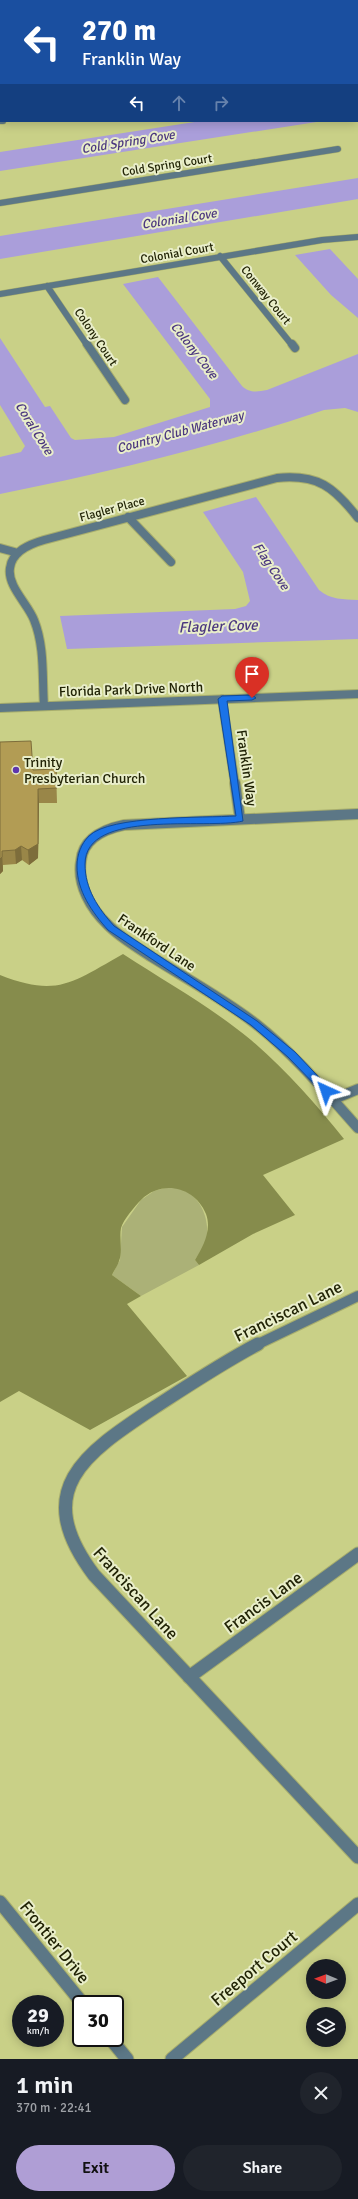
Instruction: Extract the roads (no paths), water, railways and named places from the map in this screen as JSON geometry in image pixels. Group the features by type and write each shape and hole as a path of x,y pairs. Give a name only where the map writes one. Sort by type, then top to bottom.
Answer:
{"street":[{"name":"Cold Spring Court","path":"0,203 338,149"},
{"name":"Colonial Court","path":"0,294 220,256 322,240 358,237"},
{"name":"Conway Court","path":"220,256 295,348"},
{"name":"Colony Court","path":"47,286 126,400"},
{"name":"Flagler Place","path":"18,553 37,542 266,479 292,477 318,481 330,487 358,518"},
{"path":"128,517 171,562"},
{"path":"0,548 18,553 12,562 10,574 38,631 41,652 44,706"},
{"name":"Florida Park Drive North","path":"0,708 358,694"},
{"name":"Franklin Way","path":"222,699 240,819"},
{"name":"Frankford Lane","path":"358,814 143,823 120,826 102,832 88,842 81,858 81,877 85,890 98,915 111,928 254,1023 291,1055 334,1099 358,1128"},
{"path":"334,1099 358,1089"},
{"name":"Franciscan Lane","path":"358,1296 284,1331 206,1374 97,1448 76,1470 69,1485 65,1517 76,1551 94,1575 358,1857"},
{"name":"Francis Lane","path":"190,1677 358,1554"},
{"name":"Frontier Drive","path":"0,1902 76,1995"},
{"name":"Freeport Court","path":"172,2059 358,1904"},
{"path":"117,2047 127,2059"}],"water":[{"name":"Cold Spring Cove","path":"195,122 317,122 0,171 0,152"},
{"name":"Colonial Cove","path":"358,178 358,199 0,259 0,236"},
{"path":"330,249 358,279 358,318 331,295 295,255"},
{"path":"158,277 242,386 247,390 267,390 358,354 358,412 345,408 324,410 203,447 82,477 0,494 0,457 21,452 25,446 0,405 0,338 45,407 50,406 71,438 75,440 114,437 210,407 210,399 123,284"},
{"path":"256,497 319,590 328,596 358,600 358,639 67,649 60,616 235,609 246,606 250,601 243,572 203,512"}],"place":[{"name":"Trinity Presbyterian Church","path":"16,770"}],"water label":[{"name":"Colony Cove","path":"195,350"},
{"name":"Coral Cove","path":"35,428"},
{"name":"Country Club Waterway","path":"180,431"},
{"name":"Flag Cove","path":"272,566"},
{"name":"Flagler Cove","path":"218,626"}]}
